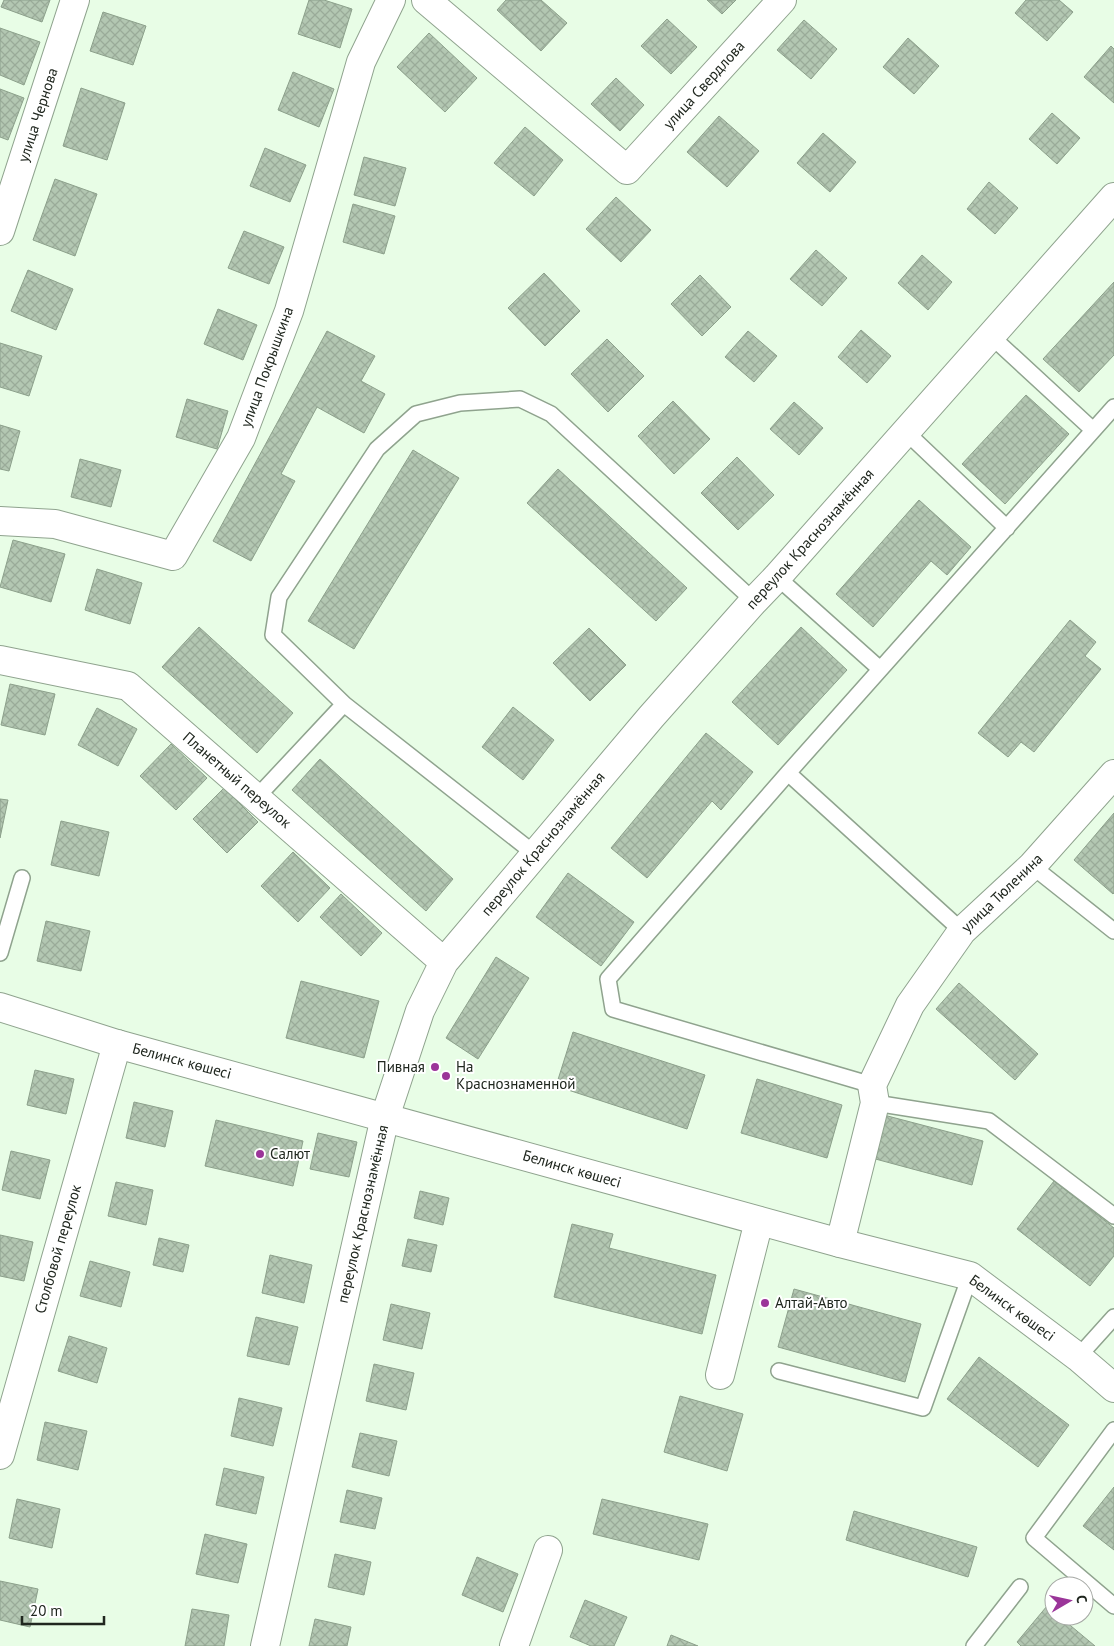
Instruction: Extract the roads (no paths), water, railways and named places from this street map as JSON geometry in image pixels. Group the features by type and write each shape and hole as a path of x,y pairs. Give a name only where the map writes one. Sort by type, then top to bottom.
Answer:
{"street":[{"name":"улица Чернова","path":"0,231 5,199 75,0"},
{"name":"улица Покрышкина","path":"0,521 55,524 173,556 241,438 289,311 361,62 391,0"},
{"name":"улица Свердлова","path":"426,0 627,170 782,0"},
{"name":"переулок Краснознамённая","path":"265,1646 385,1117 420,1011 444,962 651,716 1114,197"},
{"name":"Планетный переулок","path":"0,660 128,686 444,962"},
{"name":"улица Тюленина","path":"840,1243 874,1094 910,1005 962,931 1032,866 1114,774"},
{"name":"Белинск көшесі","path":"0,1007 116,1044 840,1243 970,1276 1078,1357 1114,1388"},
{"name":"Столбовой переулок","path":"0,1455 116,1044"},
{"path":"720,1374 760,1221"},
{"path":"514,1646 548,1550"}],"lane":[{"path":"991,336 1093,430"},
{"path":"535,854 344,704 273,635 279,597 377,450 416,414 460,403 520,399 551,414 754,601"},
{"path":"1114,407 880,669 608,979 613,1009 874,1094 989,1121 1114,1216"},
{"path":"906,432 1007,528"},
{"path":"777,577 880,669"},
{"path":"257,797 344,704"},
{"path":"788,773 962,931"},
{"path":"1032,866 1114,932"},
{"path":"0,953 22,878"},
{"path":"779,1371 923,1408 970,1276"},
{"path":"1078,1357 1114,1317"},
{"path":"1114,1430 1034,1538 1114,1606"},
{"path":"974,1646 1020,1587"}],"place":[{"name":"Пивная","path":"435,1067"},
{"name":"На Краснознаменной","path":"446,1076"},
{"name":"Салют","path":"260,1154"},
{"name":"Алтай-Авто","path":"765,1303"}]}
